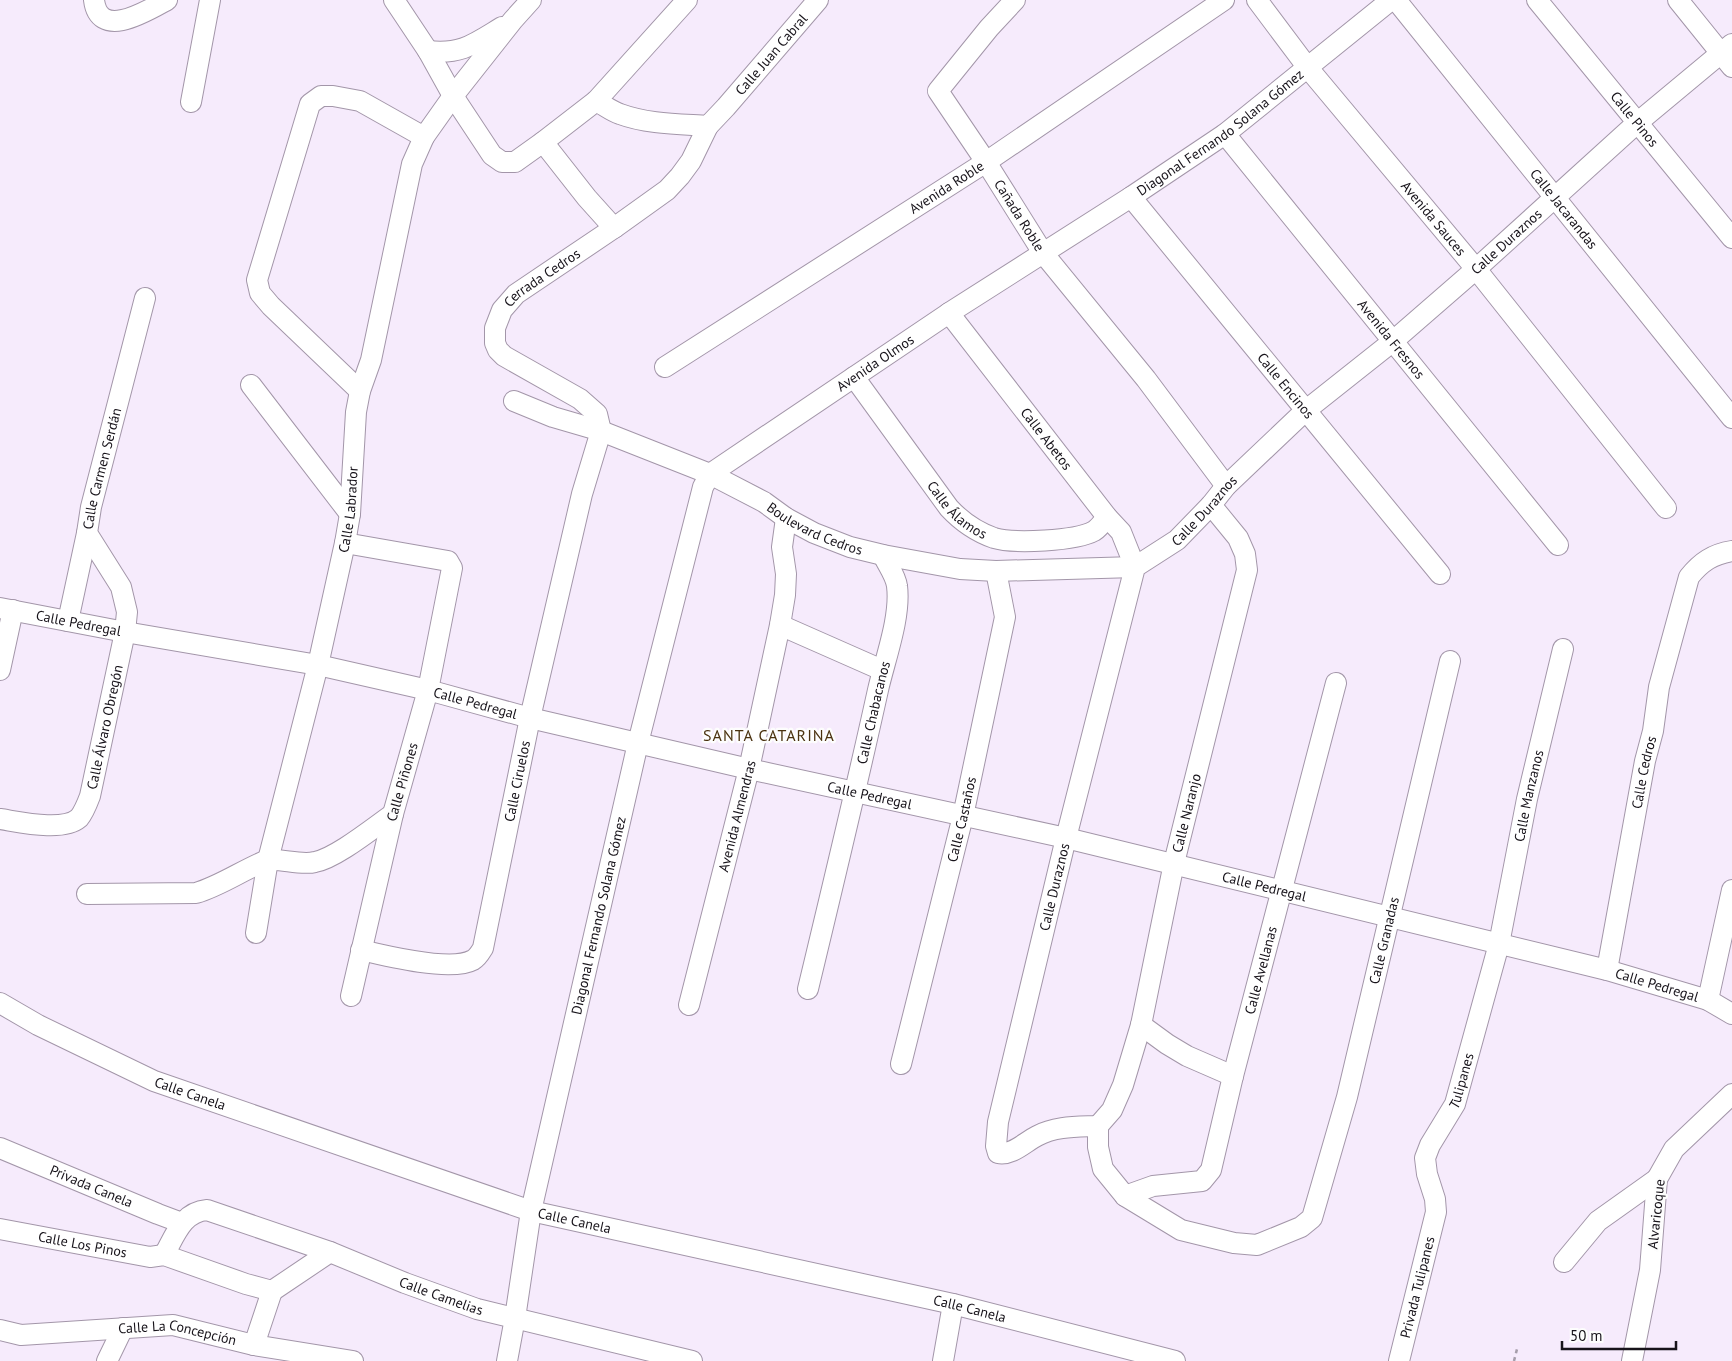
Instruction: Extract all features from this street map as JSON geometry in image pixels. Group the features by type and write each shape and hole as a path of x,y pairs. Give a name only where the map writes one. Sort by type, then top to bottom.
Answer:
{"street":[{"path":"96,6 102,18 113,22 142,14 167,0"},
{"path":"191,102 210,0"},
{"path":"394,0 492,155 502,162 515,162 596,101 687,0"},
{"path":"428,51 443,53 460,50 513,20 532,0"},
{"name":"Calle Juan Cabral","path":"708,126 818,0"},
{"name":"Cañada Roble","path":"1015,0 989,28 938,92 986,162 1043,253 1146,379 1226,486"},
{"name":"Avenida Roble","path":"665,367 986,162 1224,0"},
{"name":"Avenida Sauces","path":"1257,0 1308,68 1476,269 1666,508"},
{"name":"Diagonal Fernando Solana Gómez","path":"1043,253 1225,134 1391,0"},
{"name":"Calle Jacarandas","path":"1396,0 1732,418"},
{"name":"Calle Pinos","path":"1537,0 1732,238"},
{"path":"1678,0 1728,55"},
{"name":"Calle Labrador","path":"256,933 268,860 318,665 345,543 350,514 356,412 360,391 371,360 412,164 424,137 453,96 513,20"},
{"name":"Calle Duraznos","path":"1098,1126 1051,1130 1036,1136 1011,1152 1003,1154 998,1153 996,1146 998,1122 1066,838 1135,568 1177,540 1212,505 1226,486 1305,411 1392,342 1476,269 1637,123 1728,55"},
{"path":"360,391 271,306 260,293 257,280 310,104 321,96 333,96 360,101 424,137"},
{"path":"596,101 618,114 661,122 708,126"},
{"name":"Cerrada Cedros","path":"600,431 597,414 585,402 504,356 495,343 494,328 502,310 516,294 667,190 691,161 708,126"},
{"name":"Avenida Fresnos","path":"1225,134 1558,545"},
{"path":"543,142 587,198 614,228"},
{"name":"Calle Encinos","path":"1131,197 1440,574"},
{"name":"Avenida Olmos","path":"710,474 949,313 1043,253"},
{"name":"Calle Carmen Serdán","path":"125,632 127,612 121,588 87,532 91,507 145,298"},
{"name":"Calle Abetos","path":"949,313 1107,517 1121,532 1135,568"},
{"name":"Calle Álamos","path":"854,377 949,508 960,520 976,530 995,538 1011,541 1076,537 1092,532 1107,517"},
{"path":"251,385 350,514"},
{"name":"Boulevard Cedros","path":"514,401 553,417 600,431 710,474 764,502 786,518 814,533 850,547 960,569 996,571 1135,568"},
{"name":"Calle Ciruelos","path":"361,950 400,960 461,963 478,956 483,948 530,718 582,494 600,431"},
{"name":"Diagonal Fernando Solana Gómez","path":"507,1361 531,1211 638,743 703,487 710,474"},
{"name":"Calle Naranjo","path":"1098,1126 1112,1110 1123,1085 1141,1025 1174,863 1247,570 1246,554 1238,538 1212,505"},
{"name":"Avenida Almendras","path":"689,1005 748,769 780,625 785,595 786,574 782,547 786,518"},
{"path":"68,620 87,532"},
{"name":"Calle Piñones","path":"345,543 448,561 452,568 428,690 392,814 351,996"},
{"name":"Calle Cedros","path":"1607,970 1645,761 1653,731 1659,687 1689,577 1697,567 1711,557 1732,551"},
{"name":"Calle Chabacanos","path":"808,989 856,793 882,670 893,632 897,584 883,555"},
{"name":"Calle Castaños","path":"901,1064 963,816 1005,617 996,571"},
{"path":"0,670 7,609"},
{"name":"Calle Pedregal","path":"7,609 125,632 318,665 428,690 530,718 748,769 1174,863 1607,970 1708,1000 1732,1014"},
{"path":"780,625 882,670"},
{"name":"Calle Álvaro Obregón","path":"0,820 52,826 65,824 78,818 85,808 90,796 125,632"},
{"name":"Calle Manzanos","path":"1499,944 1527,800 1563,649"},
{"name":"Calle Granadas","path":"1125,1196 1181,1230 1234,1243 1257,1245 1301,1227 1312,1218 1347,1097 1450,661"},
{"name":"Calle Avellanas","path":"1125,1196 1153,1186 1202,1181 1211,1170 1233,1076 1336,683"},
{"path":"87,894 196,893 209,889 268,860 304,864 315,862 328,858 392,814"},
{"path":"1708,1000 1732,890"},
{"name":"Tulipanes","path":"1436,1212 1435,1199 1427,1174 1425,1158 1430,1144 1455,1104 1499,944"},
{"name":"Calle Canela","path":"0,1003 38,1025 154,1081 531,1211 953,1304 1175,1361"},
{"path":"1141,1025 1187,1056 1233,1076"},
{"name":"Alvaricoque","path":"1632,1361 1650,1270 1657,1179 1674,1149 1732,1094"},
{"path":"1098,1126 1098,1146 1103,1169 1125,1196"},
{"name":"Privada Canela","path":"0,1148 158,1214 190,1217"},
{"path":"1564,1262 1598,1221 1657,1179"},
{"name":"Calle Camelias","path":"190,1217 206,1210 330,1252 477,1309 692,1361"},
{"name":"Privada Tulipanes","path":"1399,1361 1436,1212"},
{"path":"164,1255 190,1217"},
{"name":"Calle Los Pinos","path":"0,1229 150,1257 164,1255 246,1284 272,1291"},
{"path":"254,1345 272,1291 330,1252"},
{"path":"943,1361 953,1304"},
{"name":"Calle La Concepción","path":"0,1330 21,1334 173,1325 254,1345 353,1361"},
{"path":"107,1361 123,1328"}],"path":[{"path":"1514,1361 1517,1349"}],"district":[{"name":"SANTA CATARINA","path":"769,735"}]}
